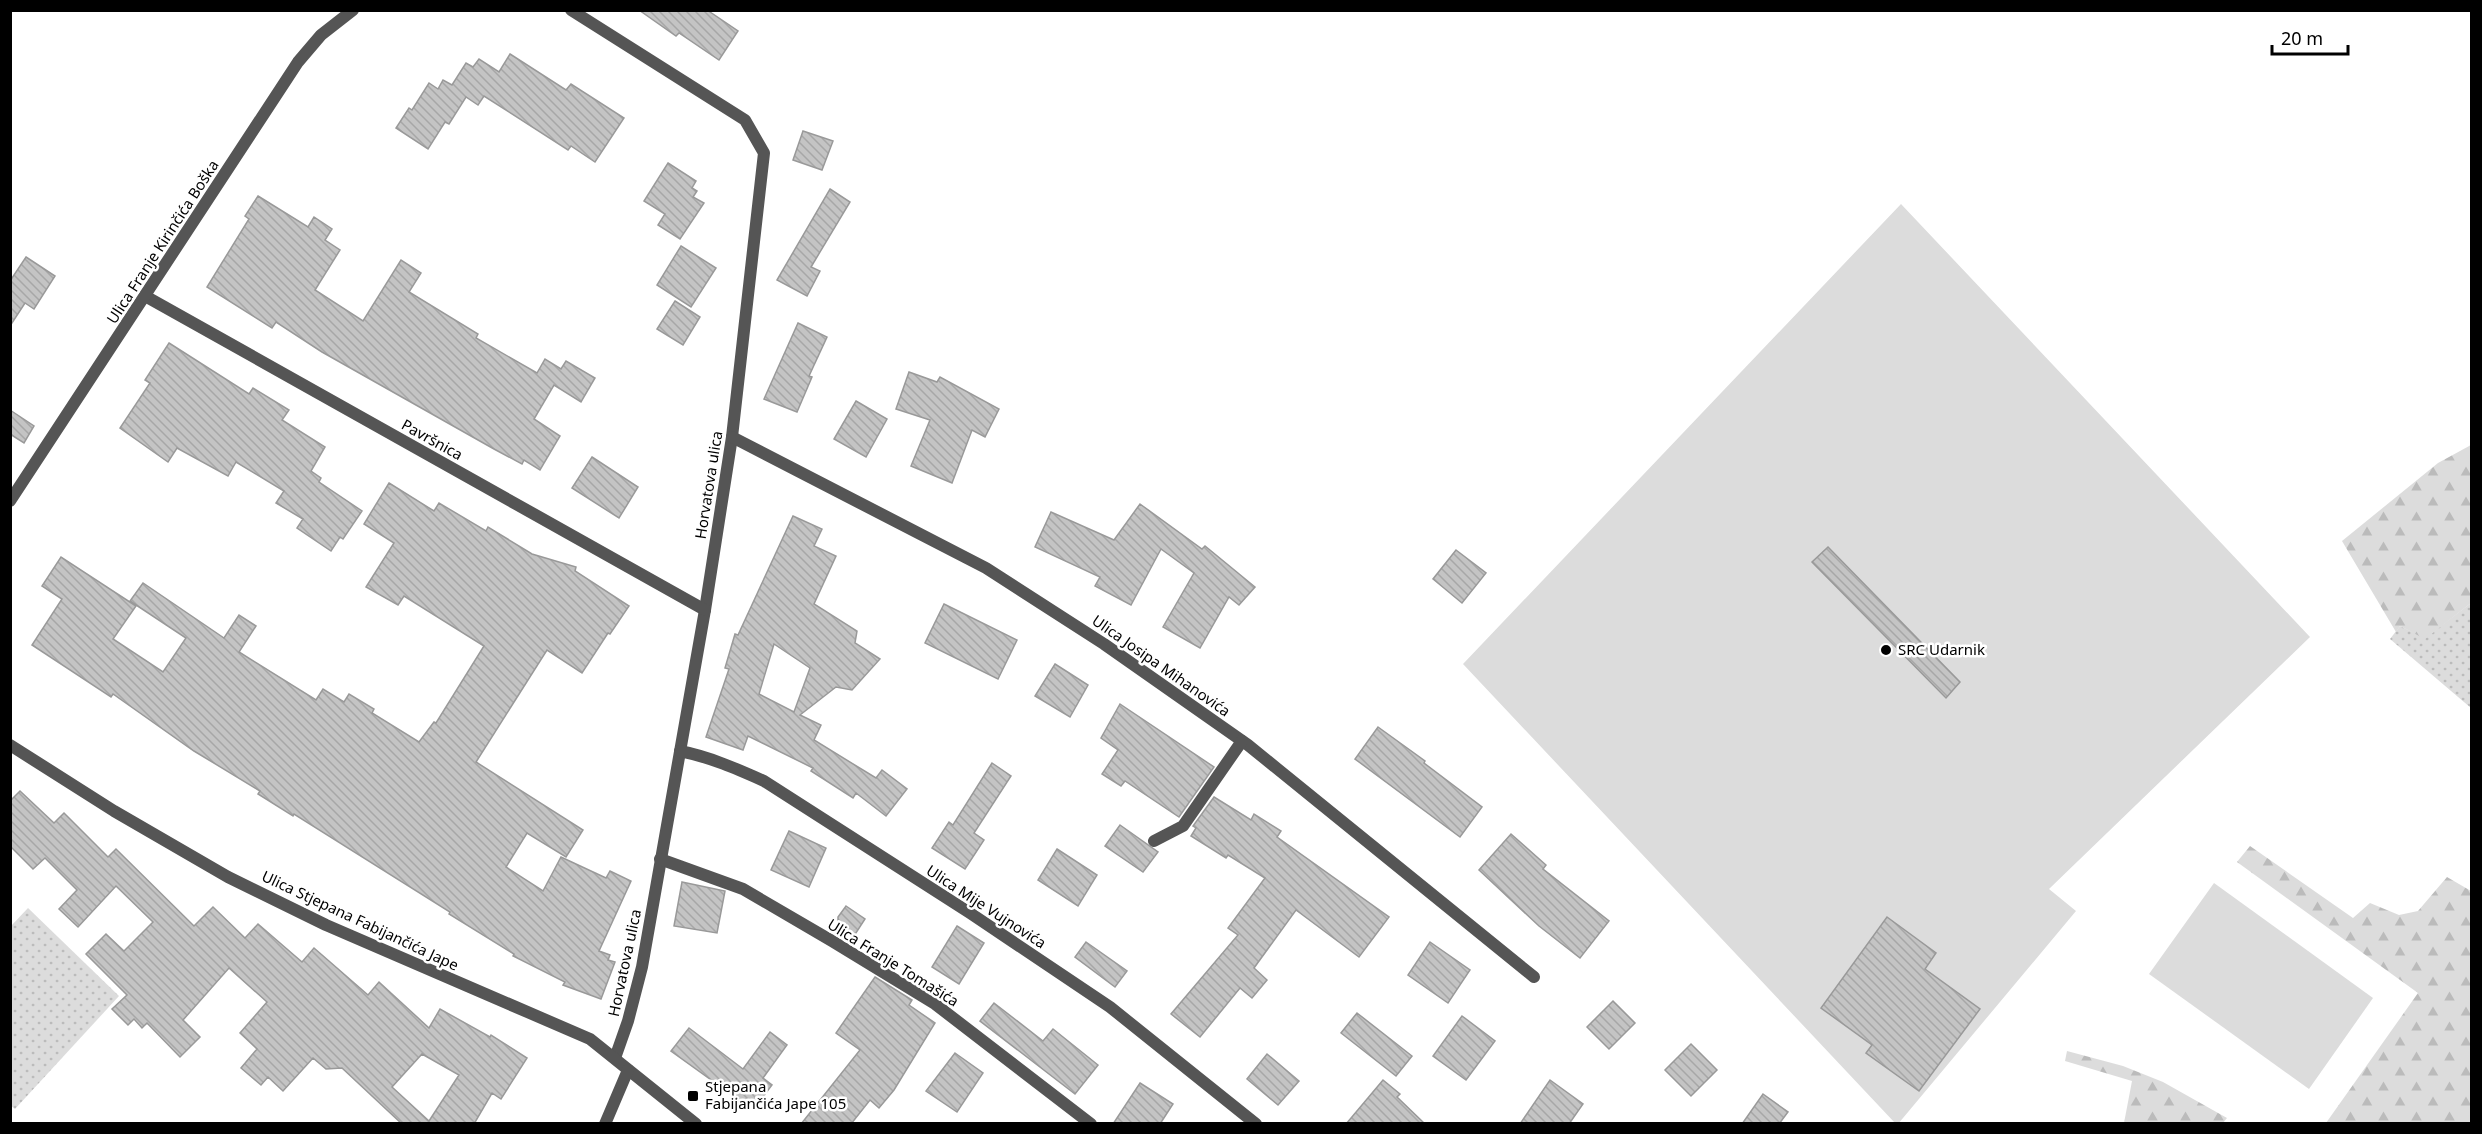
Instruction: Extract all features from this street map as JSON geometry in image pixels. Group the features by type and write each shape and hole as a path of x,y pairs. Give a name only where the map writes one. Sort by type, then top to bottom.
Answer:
{"street":[{"name":"Ulica Franje Kirinčića Boška","path":"10,501 298,62 321,35 353,10"},
{"name":"Horvatova ulica","path":"571,10 745,120 764,153 732,437 705,610 642,967 628,1021 615,1058"},
{"name":"Pavršnica","path":"145,296 705,610"},
{"name":"Ulica Josipa Mihanovića","path":"732,437 986,568 1104,644 1242,741 1534,977"},
{"path":"1154,841 1183,826 1242,741"},
{"name":"Ulica Stjepana Fabijančića Jape","path":"10,745 96,800 228,877 327,925 590,1039 696,1124"},
{"name":"Ulica Mije Vujnovića","path":"680,751 700,755 731,766 764,782 970,913 1110,1007 1256,1124"},
{"name":"Ulica Franje Tomašića","path":"660,859 743,889 935,1004 1091,1124"},
{"path":"605,1124 628,1070"}],"green space":[{"name":"SRC Udarnik","path":"1901,204 2310,637 2049,889 2076,911 1898,1124 1463,664"},
{"path":"2471,445 2471,603 2425,639 2400,626 2396,632 2342,541 2438,463"},
{"path":"2471,603 2471,708 2390,639 2400,626 2425,638"},
{"path":"2250,846 2353,918 2370,903 2399,915 2418,911 2447,877 2471,891 2471,1123 2326,1123 2418,993 2237,862"},
{"path":"2214,883 2373,998 2309,1089 2149,974"},
{"path":"28,908 119,996 15,1109 10,1105 11,926"},
{"path":"2067,1051 2123,1066 2163,1082 2227,1118 2223,1123 2124,1123 2132,1081 2065,1061"}],"building":[{"path":"639,10 707,10 738,31 719,60 679,33 676,36"},
{"path":"510,54 566,90 571,84 624,118 595,162 571,146 568,150 484,96 478,105 466,97 449,124 445,122 428,149 396,128 409,108 412,110 429,83 438,89 443,80 452,85 466,63 473,67 479,59 499,72"},
{"path":"803,131 833,141 822,170 793,160"},
{"path":"668,163 696,181 692,188 697,191 693,197 704,203 680,239 658,225 665,214 644,201"},
{"path":"830,189 850,202 811,267 820,271 807,296 777,280"},
{"path":"258,196 308,227 314,217 332,229 325,240 340,250 315,290 363,321 401,260 421,273 409,292 478,334 476,338 537,373 545,359 561,369 566,361 595,378 581,402 554,385 534,419 560,436 540,470 524,460 522,464 494,449 322,352 276,322 272,328 207,287 249,219 245,216"},
{"path":"681,246 716,268 691,307 657,285"},
{"path":"26,257 55,276 34,309 25,303 10,326 10,281"},
{"path":"675,301 700,317 683,345 657,329"},
{"path":"798,323 827,337 809,376 812,377 797,412 764,399"},
{"path":"169,343 249,394 253,388 289,410 282,420 325,447 311,471 321,478 319,482 362,511 343,539 340,537 331,551 297,528 303,519 276,503 284,491 236,462 228,476 177,448 168,462 120,428 150,383 145,380"},
{"path":"909,372 937,382 940,377 999,409 985,437 972,430 952,483 911,466 930,420 896,409"},
{"path":"856,401 887,419 866,457 834,439"},
{"path":"10,410 34,426 24,443 10,434"},
{"path":"592,457 638,487 619,518 572,488"},
{"path":"389,483 434,511 439,503 486,531 488,527 532,554 576,567 575,571 629,606 582,673 547,650 476,762 583,830 566,857 527,833 506,867 543,891 561,857 606,878 610,871 631,881 599,951 610,955 608,960 615,962 601,999 563,985 565,982 513,956 514,954 449,914 450,912 294,814 293,816 258,794 260,791 194,751 113,694 111,697 32,645 62,599 42,586 61,557 136,606 113,639 163,672 186,638 130,601 143,583 224,638 239,615 256,626 239,652 316,700 323,689 344,702 349,694 374,709 372,713 419,742 434,722 436,723 484,646 404,596 398,605 366,587 394,543 364,524"},
{"path":"1140,504 1202,549 1205,546 1255,587 1239,605 1229,597 1200,648 1163,627 1194,573 1161,549 1131,605 1095,586 1100,577 1035,547 1051,512 1114,540"},
{"path":"793,516 822,529 814,546 836,556 814,604 857,631 855,643 880,659 852,690 836,687 800,715 821,725 814,740 876,778 882,770 907,789 886,816 856,793 853,798 811,771 813,768 748,736 743,750 706,737 729,669 725,668 735,634 738,635","holes":["774,644 810,668 794,712 759,694"]},
{"path":"1828,547 1960,682 1946,698 1812,562"},
{"path":"1456,550 1486,573 1462,603 1433,579"},
{"path":"944,604 1017,640 998,679 925,643"},
{"path":"1055,664 1088,685 1070,717 1035,696"},
{"path":"1120,704 1214,767 1179,817 1125,781 1121,786 1102,774 1118,750 1101,738"},
{"path":"1378,727 1482,807 1460,837 1355,759"},
{"path":"992,763 1011,776 974,833 984,840 965,869 932,848 949,822 953,825"},
{"path":"20,791 54,823 64,813 108,857 116,849 194,926 213,907 245,938 258,924 302,962 314,948 368,995 379,982 429,1028 440,1009 490,1037 491,1035 527,1058 501,1099 492,1093 474,1124 402,1124 342,1068 326,1069 313,1058 283,1091 268,1077 261,1085 241,1068 257,1049 240,1033 267,1002 229,968 183,1020 200,1037 180,1057 147,1023 142,1028 134,1019 128,1025 112,1009 127,995 86,954 106,934 124,951 153,922 116,886 78,927 59,909 77,890 45,858 33,869 10,846 10,801","holes":["422,1054 459,1075 429,1121 392,1087"]},
{"path":"1214,797 1251,820 1254,814 1281,831 1277,837 1389,917 1359,957 1296,910 1254,968 1267,980 1252,998 1240,988 1200,1037 1171,1014 1238,935 1228,928 1265,878 1228,855 1226,858 1191,836 1196,828 1193,826"},
{"path":"1120,825 1158,852 1143,872 1105,846"},
{"path":"789,831 826,848 809,887 771,870"},
{"path":"1511,834 1546,865 1543,869 1609,921 1580,958 1539,926 1479,870"},
{"path":"1057,849 1097,875 1078,906 1038,880"},
{"path":"682,882 725,891 717,933 674,926"},
{"path":"846,906 865,919 854,936 838,925 838,917"},
{"path":"1887,917 1936,953 1925,969 1980,1009 1919,1091 1866,1053 1872,1045 1821,1008"},
{"path":"957,926 984,943 959,984 932,967"},
{"path":"1086,942 1127,971 1115,987 1075,957"},
{"path":"1430,942 1470,970 1448,1003 1408,975"},
{"path":"875,977 912,1000 909,1005 935,1023 894,1090 879,1108 870,1100 851,1124 801,1124 860,1050 836,1033"},
{"path":"1613,1001 1635,1023 1609,1049 1587,1027"},
{"path":"994,1003 1043,1041 1053,1029 1098,1065 1075,1094 980,1021"},
{"path":"1357,1013 1412,1056 1396,1076 1341,1033"},
{"path":"1462,1016 1495,1041 1466,1080 1433,1056"},
{"path":"689,1028 743,1069 770,1032 787,1045 763,1078 772,1085 753,1110 671,1051"},
{"path":"1691,1044 1717,1070 1691,1096 1665,1070"},
{"path":"955,1053 983,1073 957,1112 926,1091"},
{"path":"1267,1054 1299,1081 1278,1105 1247,1079"},
{"path":"1383,1080 1400,1094 1397,1097 1425,1124 1346,1124"},
{"path":"1550,1080 1583,1104 1569,1124 1520,1124"},
{"path":"1140,1083 1173,1104 1160,1124 1113,1124"},
{"path":"1763,1094 1788,1112 1779,1124 1742,1124"}],"place":[{"name":"SRC Udarnik","path":"1886,650"},
{"name":"Stjepana Fabijančića Jape 105","path":"693,1096"}]}
